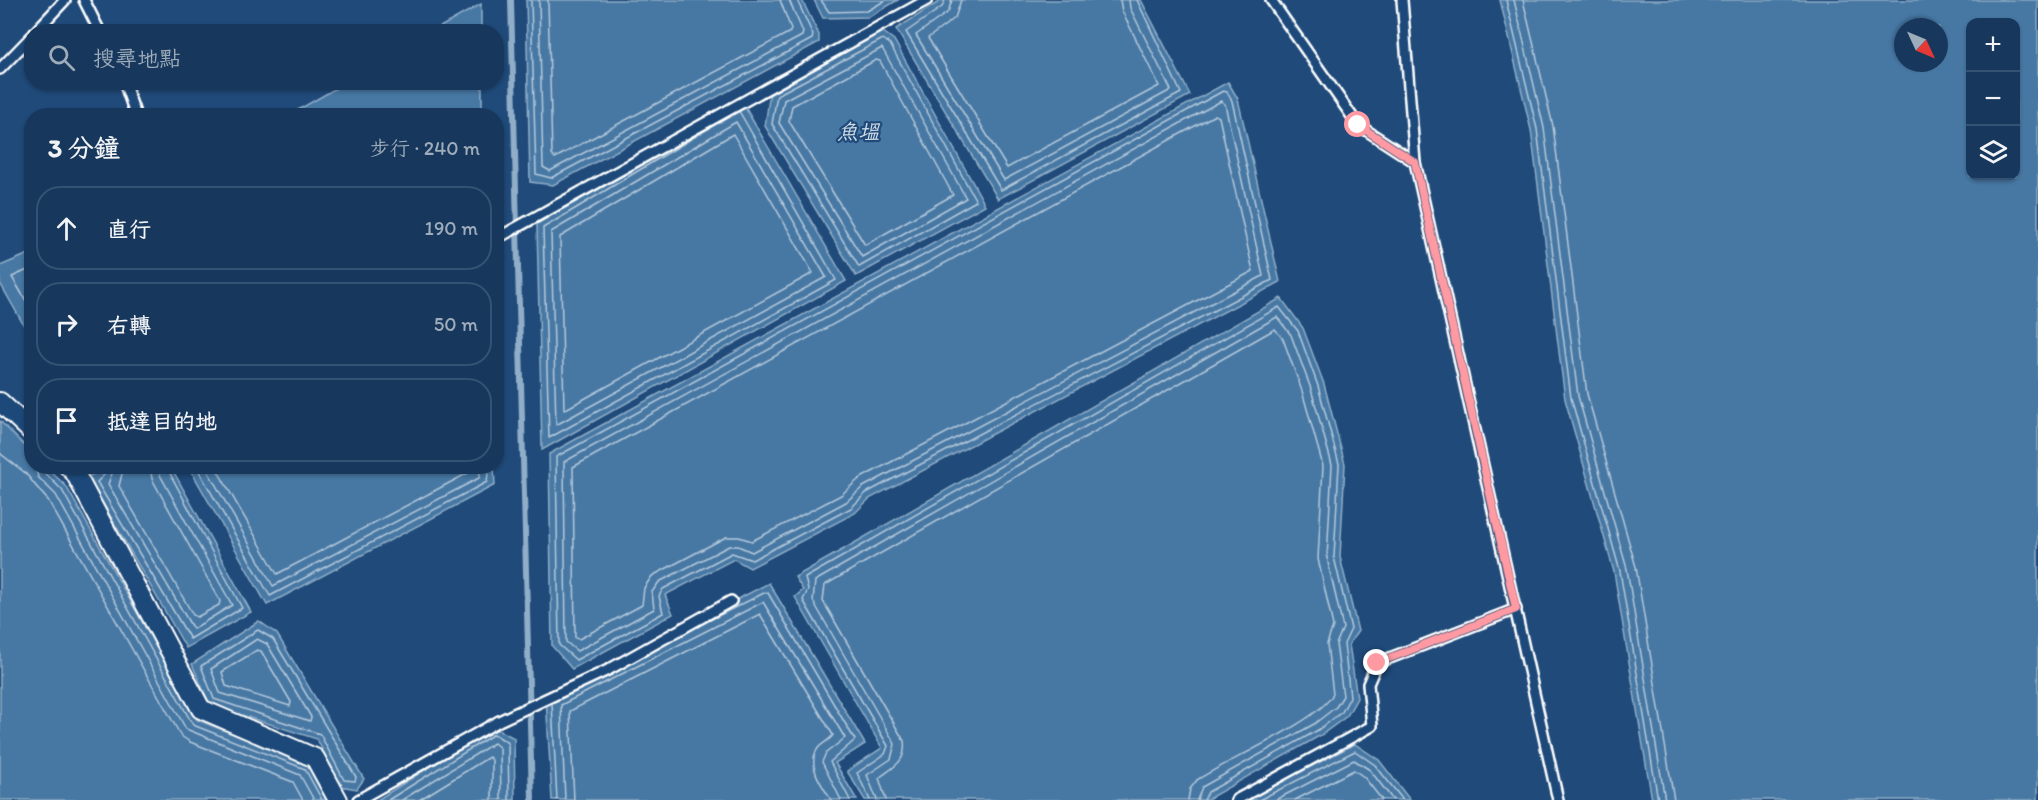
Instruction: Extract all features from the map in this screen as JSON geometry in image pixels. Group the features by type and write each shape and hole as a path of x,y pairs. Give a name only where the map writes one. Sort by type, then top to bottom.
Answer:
{"street":[{"path":"0,402 24,424"},
{"path":"80,474 201,709 315,758 338,800"}],"lane":[{"path":"43,24 65,0"},
{"path":"84,0 96,24"},
{"path":"504,235 927,0"},
{"path":"1271,0 1358,125 1415,162"},
{"path":"1402,0 1415,162 1558,800"},
{"path":"0,69 24,44"},
{"path":"127,90 133,108"},
{"path":"358,800 499,721 608,670 731,601"},
{"path":"1236,800 1372,726 1368,684 1377,663 1516,609"}],"water":[{"path":"526,0 802,0 819,35 819,42 553,185 530,182"},
{"path":"814,0 898,0 869,17 823,18"},
{"path":"942,0 1141,0 1190,95 998,199 896,29"},
{"path":"1500,0 2038,0 2038,800 1652,800 1614,572 1565,399 1531,130"},
{"path":"481,4 481,24 445,24"},
{"name":"魚塭","path":"882,31 894,40 985,205 856,276 765,126 770,92"},
{"path":"1228,82 1238,99 1280,282 869,499 855,513 750,568 734,559 665,595 673,614 572,669 552,646 549,454"},
{"path":"333,90 482,90 482,108 301,108"},
{"path":"742,102 846,281 542,450 537,224"},
{"path":"24,256 24,326 0,283 0,266"},
{"path":"1281,298 1303,328 1324,384 1345,464 1340,557 1358,631 1349,644 1357,698 1347,716 1321,735 1206,800 865,800 847,771 882,748 795,597 803,590 795,577"},
{"path":"0,421 24,445 24,474 53,474 66,486 197,720 310,764 329,800 0,800"},
{"path":"93,474 175,474 251,612 186,648 88,477"},
{"path":"193,474 494,474 495,485 267,605"},
{"path":"769,583 865,744 835,763 857,800 552,800 546,698"},
{"path":"259,621 277,634 364,779 357,789 340,786 317,739 210,705 192,664"},
{"path":"493,727 514,738 515,800 377,800"},
{"path":"1355,744 1379,760 1410,800 1246,800"}],"waterway":[{"path":"511,0 532,800"}],"route":[{"path":"1358,125 1415,162 1516,609 1377,663"}]}
